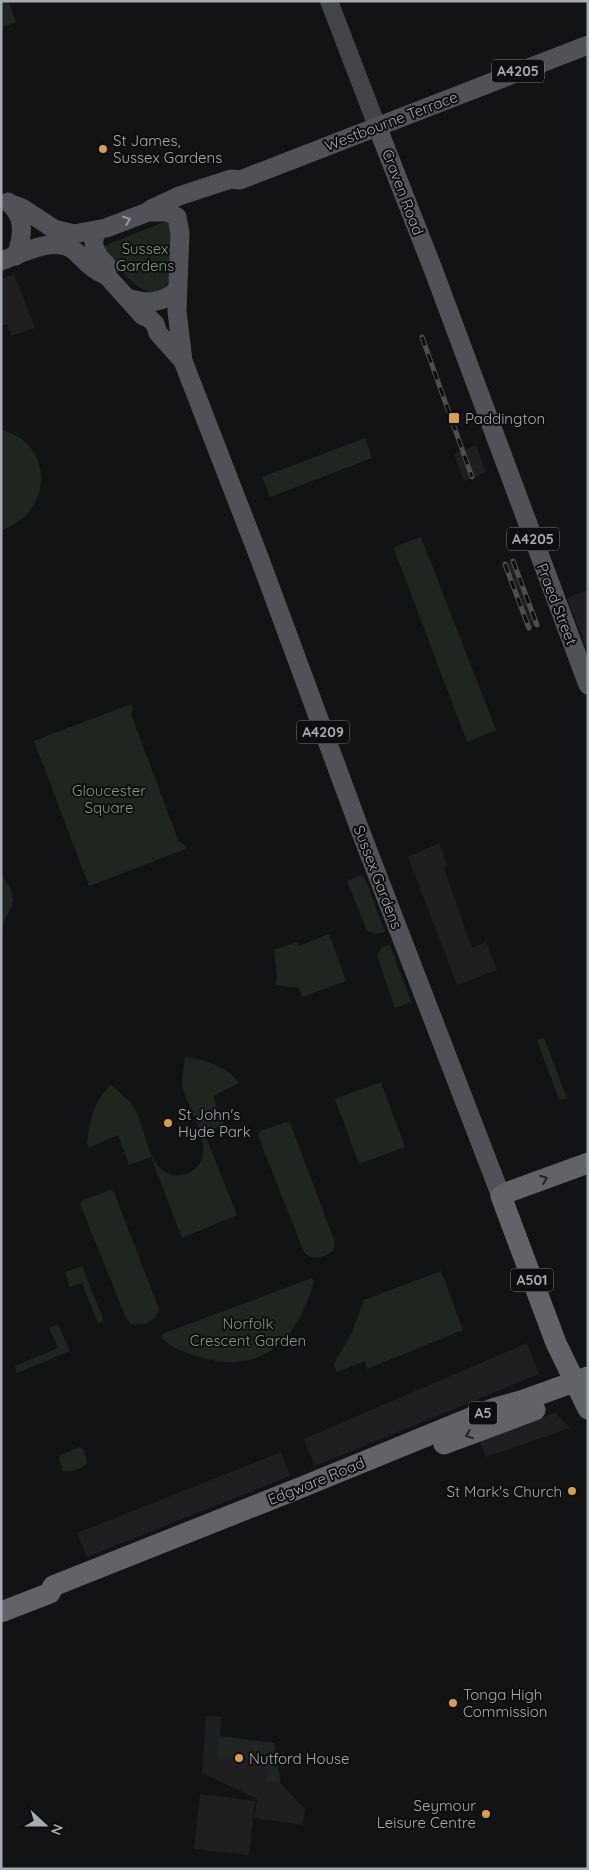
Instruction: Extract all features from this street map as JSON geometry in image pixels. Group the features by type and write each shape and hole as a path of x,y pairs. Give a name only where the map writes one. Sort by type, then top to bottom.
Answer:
{"highway":[{"path":"501,1196 588,1163"},
{"name":"Sussex Gardens","path":"501,1196 556,1342 583,1389"},
{"name":"Edgware Road","path":"1,1612 50,1592 53,1586 302,1488 495,1408 524,1400 583,1389"}],"main road":[{"name":"Craven Road","path":"329,1 444,299"},
{"name":"Westbourne Terrace","path":"174,215 186,206 377,126 588,45"},
{"name":"Westbourne Terrace","path":"148,212 179,196 231,179 235,185"},
{"path":"6,201 22,208 52,228 77,234 97,230 148,212 168,212 174,215"},
{"path":"6,201 18,215 22,227 22,238 9,258"},
{"name":"Sussex Gardens","path":"174,215 180,225 177,290 178,328 183,361 255,547 359,828 501,1196"},
{"name":"Sussex Gardens","path":"97,230 94,246 96,252 106,264 107,276 142,316 149,318 155,324 158,333 183,361"},
{"name":"A4209","path":"9,258 46,246 65,245 97,272 107,276"},
{"path":"128,298 153,302 164,300 177,290"},
{"name":"Praed Street","path":"444,299 588,685"}],"shaded area":[{"path":"14,274 35,328 11,336 7,324 1,326 1,279"},
{"path":"476,445 486,472 464,481 454,454"},
{"path":"515,560 539,624 526,629 502,565"},
{"path":"588,590 588,652 567,598"},
{"path":"439,843 448,866 444,868 472,948 486,942 497,970 457,985 408,857"},
{"path":"527,1343 539,1374 315,1466 304,1439"},
{"path":"555,1413 570,1428 486,1457 479,1439"},
{"path":"281,1452 290,1476 87,1557 77,1533"},
{"name":"Nutford House","path":"206,1716 221,1717 220,1736 274,1743 281,1784 305,1809 303,1825 254,1818 257,1799 202,1773"},
{"path":"200,1794 255,1801 249,1855 194,1849"}],"green space":[{"path":"1,1 8,1 16,22 1,28"},
{"name":"Sussex Gardens","path":"169,220 172,222 170,277 167,284 158,292 143,290 127,277 102,249 103,246"},
{"path":"1,430 19,437 32,449 39,463 41,479 38,495 31,509 18,522 1,530"},
{"path":"365,438 372,458 270,497 262,477"},
{"path":"421,537 496,730 467,742 394,549 394,547"},
{"name":"Gloucester Square","path":"131,704 133,708 131,714 179,842 185,845 186,849 89,886 34,741"},
{"path":"1,875 10,887 13,900 5,918 1,934"},
{"path":"361,875 365,878 385,932 377,934 367,931 347,881"},
{"path":"329,934 346,981 302,997 299,988 276,985 277,975 274,950 297,942 299,946"},
{"path":"390,945 411,1002 395,1008 377,955 382,947"},
{"path":"544,1038 567,1098 559,1100 537,1040"},
{"path":"185,1057 222,1068 239,1083 213,1096 224,1125 204,1132 237,1215 182,1238 151,1157 129,1165 118,1135 90,1147 87,1143 94,1111 105,1090 111,1085 133,1106 151,1154 162,1170 176,1175 192,1171 200,1163 203,1153 203,1142 183,1088 182,1077"},
{"path":"381,1082 405,1147 359,1164 335,1099"},
{"path":"286,1122 290,1123 335,1242 333,1251 322,1257 311,1257 304,1252 258,1136 260,1131"},
{"path":"110,1190 114,1192 159,1309 152,1320 140,1325 131,1324 126,1318 80,1204 83,1200"},
{"path":"82,1266 104,1321 98,1323 82,1283 70,1287 65,1272"},
{"path":"441,1271 463,1330 367,1369 365,1361 337,1372 334,1364 352,1332 364,1300"},
{"name":"Norfolk Crescent Garden","path":"312,1278 314,1282 298,1320 288,1335 261,1356 244,1361 225,1362 186,1353 161,1338 162,1334"},
{"path":"58,1324 70,1351 17,1373 15,1366 58,1348 49,1328"},
{"path":"80,1447 84,1450 87,1463 76,1470 63,1471 59,1459 60,1455"},
{"path":"219,1736 274,1743 280,1784 266,1781 267,1765 246,1761 245,1759 217,1757"}],"railway":[{"path":"422,337 472,477"},
{"path":"513,561 537,625"},
{"path":"505,564 529,628"}],"place":[{"name":"St James, Sussex Gardens","path":"103,149"},
{"name":"Paddington","path":"454,418"},
{"name":"St John's Hyde Park","path":"168,1123"},
{"name":"St Mark's Church","path":"572,1491"},
{"name":"Tonga High Commission","path":"453,1703"},
{"name":"Nutford House","path":"239,1758"},
{"name":"Seymour Leisure Centre","path":"486,1814"}]}
